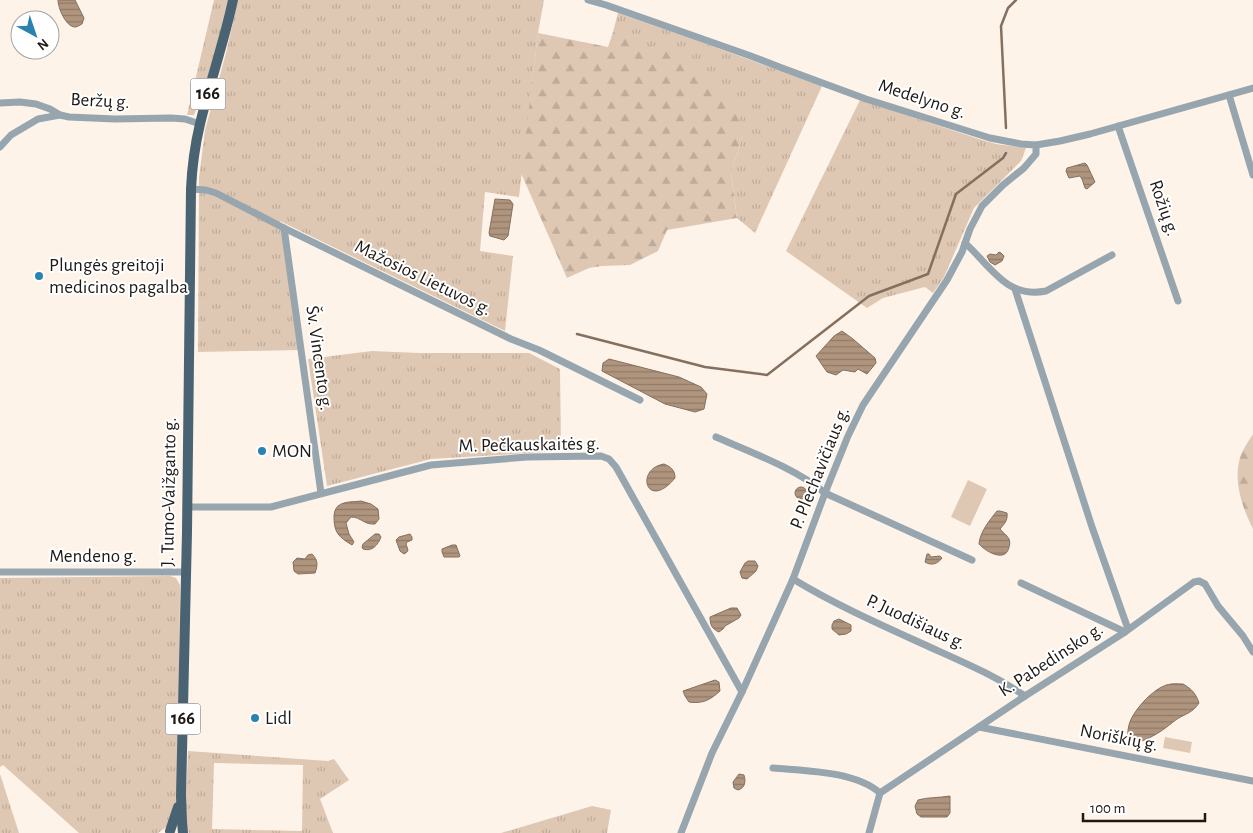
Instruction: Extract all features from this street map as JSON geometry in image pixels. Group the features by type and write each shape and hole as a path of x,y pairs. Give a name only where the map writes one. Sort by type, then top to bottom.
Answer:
{"main road":[{"name":"166","path":"191,189 200,124 224,40 233,0"},
{"name":"J. Tumo-Vaižganto g.","path":"174,833 174,820 182,796 191,189"}],"street":[{"name":"Medelyno g.","path":"588,0 739,51 884,104 1007,142 1036,145 1060,141 1253,88"},
{"path":"1229,95 1253,175"},
{"name":"Beržų g.","path":"0,103 20,102 36,104 69,117 115,119 171,118 185,119 200,124"},
{"path":"0,147 11,135 38,119 60,115"},
{"name":"Rožių g.","path":"1118,126 1178,301"},
{"name":"P. Plechavičiaus g.","path":"681,833 712,753 793,579 848,436 863,405 947,280 962,252 982,206 1024,168 1036,154 1036,145"},
{"name":"Mažosios Lietuvos g.","path":"191,189 216,192 284,228 640,400"},
{"name":"Šv. Vincento g.","path":"284,228 321,493"},
{"path":"965,243 1004,282 1024,292 1037,293 1046,291 1112,255"},
{"path":"1015,289 1126,631"},
{"path":"716,437 778,465 826,493 972,560"},
{"name":"M. Pečkauskaitės g.","path":"187,507 271,507 431,464 527,457 601,456 609,459 616,467 742,692"},
{"name":"Mendeno g.","path":"0,572 186,572"},
{"name":"P. Juodišiaus g.","path":"793,579 877,624 996,678 1025,696"},
{"name":"K. Pabedinsko g.","path":"880,793 1126,631 1194,582 1200,581 1205,584 1218,606 1243,636 1253,652"},
{"path":"1020,583 1126,631"},
{"name":"Noriškių g.","path":"978,727 1253,781"},
{"path":"773,768 822,773 854,779 872,786 880,793 869,833"}],"green space":[{"path":"214,0 228,0 202,98 199,98 194,115 187,115"},
{"path":"238,0 544,0 538,33 519,197 485,192 480,251 513,256 505,331 280,221 299,350 198,352 199,178 205,130"},
{"path":"618,13 822,86 755,233 737,218 731,173 743,135 613,32"},
{"path":"613,32 678,56 725,94 738,112 743,135 731,173 737,218 667,230 658,251 630,265 589,268 567,278 521,173 538,33 608,47"},
{"path":"860,100 996,144 1026,148 1021,161 974,208 944,277 933,293 925,287 883,298 867,308 786,251"},
{"path":"372,351 529,353 560,369 561,451 431,459 327,486 308,359"},
{"path":"1253,434 1253,529 1243,505 1239,488 1238,470 1241,455"},
{"path":"968,480 987,489 970,526 951,517"},
{"path":"170,576 176,578 180,585 178,798 173,816 169,825 158,833 79,833 3,765 0,767 0,578"},
{"path":"1165,737 1192,742 1190,753 1163,748"},
{"path":"188,751 328,761 334,759 349,780 320,799 333,833 189,833 185,820","holes":["214,763 303,765 302,831 212,829"]},
{"path":"0,774 19,833 0,833"},
{"path":"592,806 611,810 607,833 501,833"}],"shaded area":[{"path":"58,0 75,0 84,18 82,24 75,27 69,24 59,8"},
{"path":"1085,163 1095,182 1087,189 1080,176 1069,178 1066,171 1067,168"},
{"path":"495,199 510,200 513,204 508,236 504,240 490,236 489,233"},
{"path":"999,252 1004,256 1002,261 995,265 990,262 987,256 990,254 996,255"},
{"path":"842,331 875,358 876,363 867,374 858,369 855,372 843,370 836,375 827,372 816,356 834,336"},
{"path":"609,359 679,377 701,387 707,394 704,409 695,412 665,404 602,371 603,363"},
{"path":"664,464 672,469 675,478 657,491 651,490 647,480 649,473 655,467"},
{"path":"803,487 806,488 806,498 799,499 796,498 795,491 796,488"},
{"path":"361,501 371,504 378,509 379,519 375,524 371,524 351,517 346,523 349,534 354,542 352,545 336,531 334,513 340,504"},
{"path":"997,511 1007,513 1006,520 1000,529 1010,542 1007,552 1000,555 991,553 979,544 983,531"},
{"path":"375,534 379,534 381,537 378,543 372,549 363,549 363,544"},
{"path":"410,534 412,540 407,542 408,550 404,554 400,551 396,540 399,537"},
{"path":"456,545 460,556 444,557 442,549"},
{"path":"312,554 317,563 315,573 298,574 294,571 293,562 297,558 305,559 308,555"},
{"path":"927,554 931,557 940,556 942,558 936,563 930,564 925,562"},
{"path":"748,561 755,561 758,566 756,571 747,579 742,578 740,572"},
{"path":"731,608 737,608 741,615 739,618 719,632 715,630 711,624 710,617"},
{"path":"839,619 851,625 851,631 839,635 832,629 834,621"},
{"path":"715,680 719,682 720,691 702,702 689,702 683,691"},
{"path":"1183,684 1195,694 1199,703 1192,711 1149,738 1135,742 1130,740 1128,735 1129,725 1143,702 1153,692 1164,686"},
{"path":"739,774 744,775 745,782 744,786 738,790 734,788 733,782"},
{"path":"950,796 950,813 947,817 921,817 917,814 915,806 918,800"}],"waterway":[{"path":"1006,128 1001,26 1008,8 1016,0"},
{"path":"577,334 705,367 767,375 869,296 928,274 956,194 1003,158 1006,153"}],"place":[{"name":"Plungės greitoji medicinos pagalba","path":"39,276"},
{"name":"MON","path":"262,451"},
{"name":"Lidl","path":"255,718"}]}
